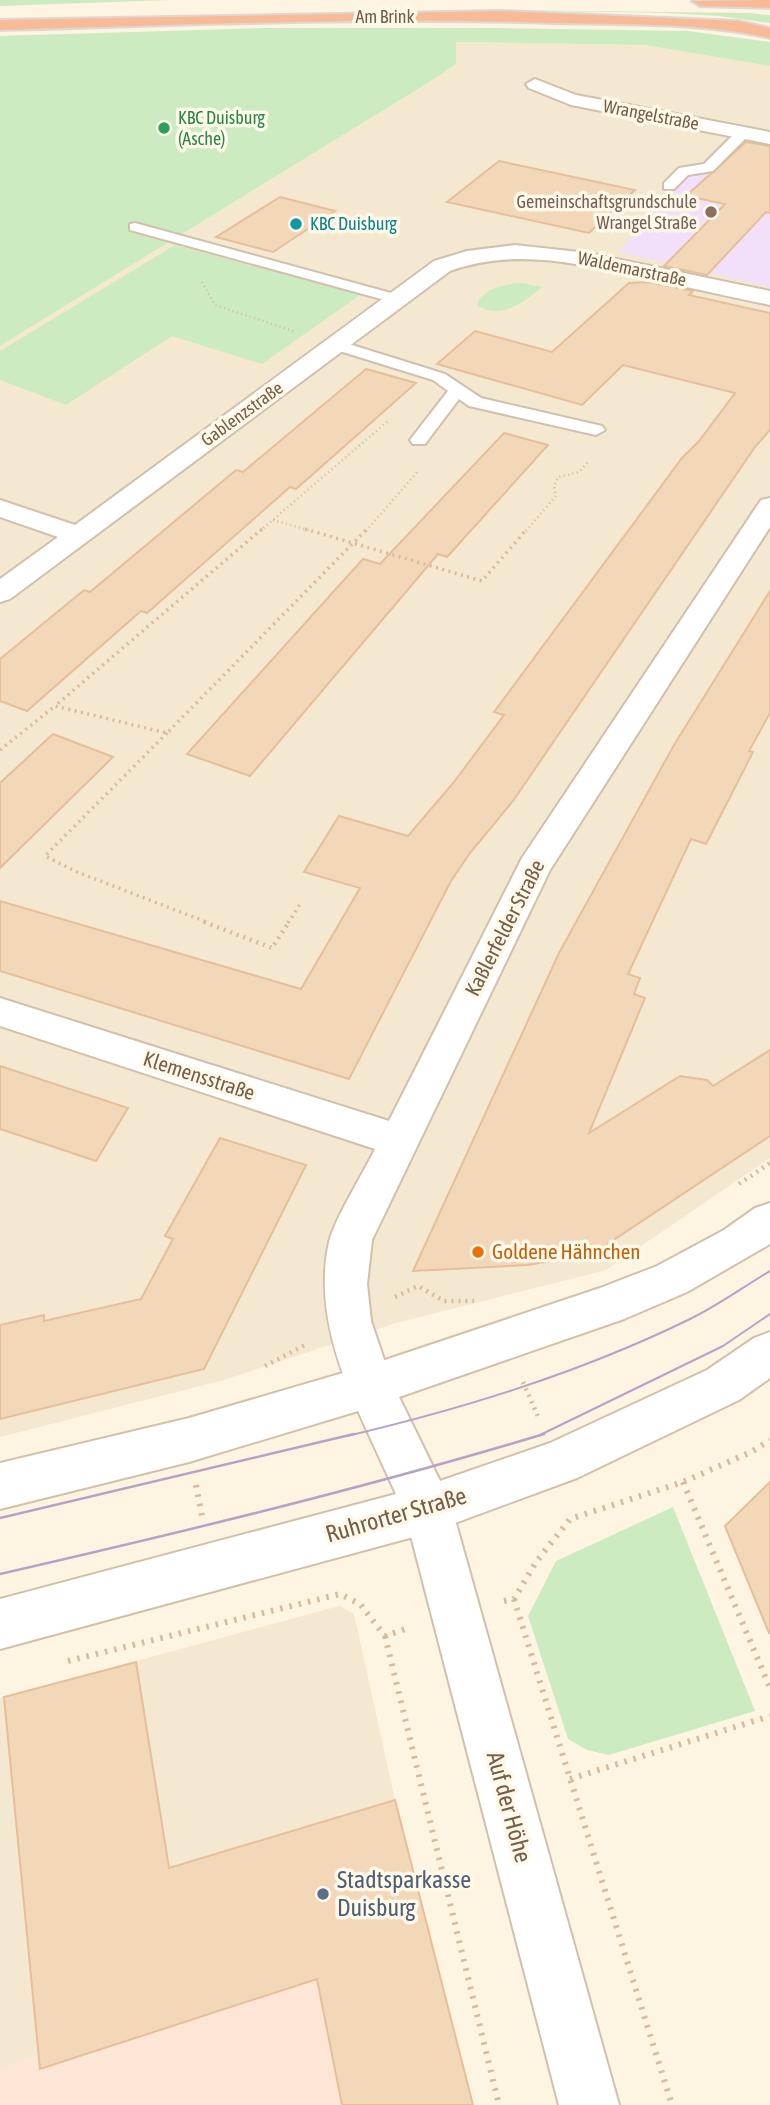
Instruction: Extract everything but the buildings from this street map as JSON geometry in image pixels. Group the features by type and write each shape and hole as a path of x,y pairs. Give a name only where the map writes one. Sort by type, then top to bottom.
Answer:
{"highway":[{"path":"678,2 770,3"},
{"path":"215,3 250,5"},
{"name":"Am Brink","path":"0,14 250,5 635,4 770,10"},
{"path":"0,8 27,8"},
{"name":"Am Brink","path":"0,25 500,16 690,22 738,26 770,33"}],"street":[{"name":"Wrangelstraße","path":"535,84 571,100 770,138"},
{"name":"Gablenzstraße","path":"0,593 442,266 464,257 492,251"},
{"name":"Waldemarstraße","path":"492,251 554,253 770,298"},
{"name":"Kaßlerfelder Straße","path":"370,1387 349,1321 345,1284 351,1240 397,1140 534,867 770,506"},
{"path":"0,508 78,535"},
{"name":"Klemensstraße","path":"0,1012 397,1140"},
{"path":"0,1486 189,1440 370,1387 608,1305 672,1279 739,1242 770,1221"},
{"name":"Ruhrorter Straße","path":"0,1624 428,1509 560,1462 723,1385 770,1352"},
{"name":"Auf der Höhe","path":"370,1387 428,1509 589,2105"}],"lane":[{"path":"669,186 684,171 708,168 743,133"},
{"path":"135,227 397,299"},
{"path":"336,345 439,377 475,402 596,430"},
{"path":"419,440 457,390"}],"path":[{"path":"202,282 215,305 336,345"},
{"path":"0,750 439,377"},
{"path":"272,520 482,581 555,496 554,486 558,477 579,472 608,440 596,430"},
{"path":"300,904 272,948 77,872 45,856 355,543 423,465"},
{"path":"55,706 167,733"},
{"path":"253,1372 418,1286 444,1301 483,1301 560,1462 570,1519 683,1482 753,1451 770,1440"},
{"path":"54,1664 218,1626 189,1440"},
{"path":"683,1482 770,1688"},
{"path":"514,1599 672,2105"},
{"path":"385,1636 499,2105"},
{"path":"570,1779 770,1716"}],"shaded area":[{"path":"456,42 645,45 770,66 770,1158 606,1270 396,1323 224,1380 0,1437 0,346 431,81 456,64"},
{"name":"Gemeinschaftsgrundschule Wrangel Straße","path":"737,143 770,150 770,287 619,252 686,172 711,168"},
{"path":"339,1606 354,1614 430,1944 41,2069 38,2055 0,2069 0,1698"},
{"path":"317,1979 342,2105 0,2105 0,2069 39,2055 41,2069"}],"green space":[{"path":"0,0 171,0 0,6"},
{"path":"501,10 749,13 770,15 770,23 719,16 665,13"},
{"path":"264,28 688,31 770,42 770,66 645,45 456,42 456,64 431,81 0,346 0,36"},
{"path":"175,245 360,295 262,364 172,336 66,405 0,380 0,351"},
{"path":"521,283 542,287 512,308 494,311 477,305 489,291"},
{"path":"673,1507 755,1711 609,1755 587,1750 568,1739 528,1616 556,1561"}],"tram line":[{"path":"347,1436 478,1401 605,1357 698,1315 770,1271"},
{"path":"539,1435 723,1346 770,1314"},
{"path":"0,1518 354,1434"},
{"path":"539,1435 544,1434"},
{"path":"0,1574 274,1509 539,1435"}],"place":[{"name":"KBC Duisburg (Asche)","path":"164,128"},
{"name":"Gemeinschaftsgrundschule Wrangel Straße","path":"711,212"},
{"name":"KBC Duisburg","path":"296,224"},
{"name":"Goldene Hähnchen","path":"478,1252"},
{"name":"Stadtsparkasse Duisburg","path":"323,1894"}]}
